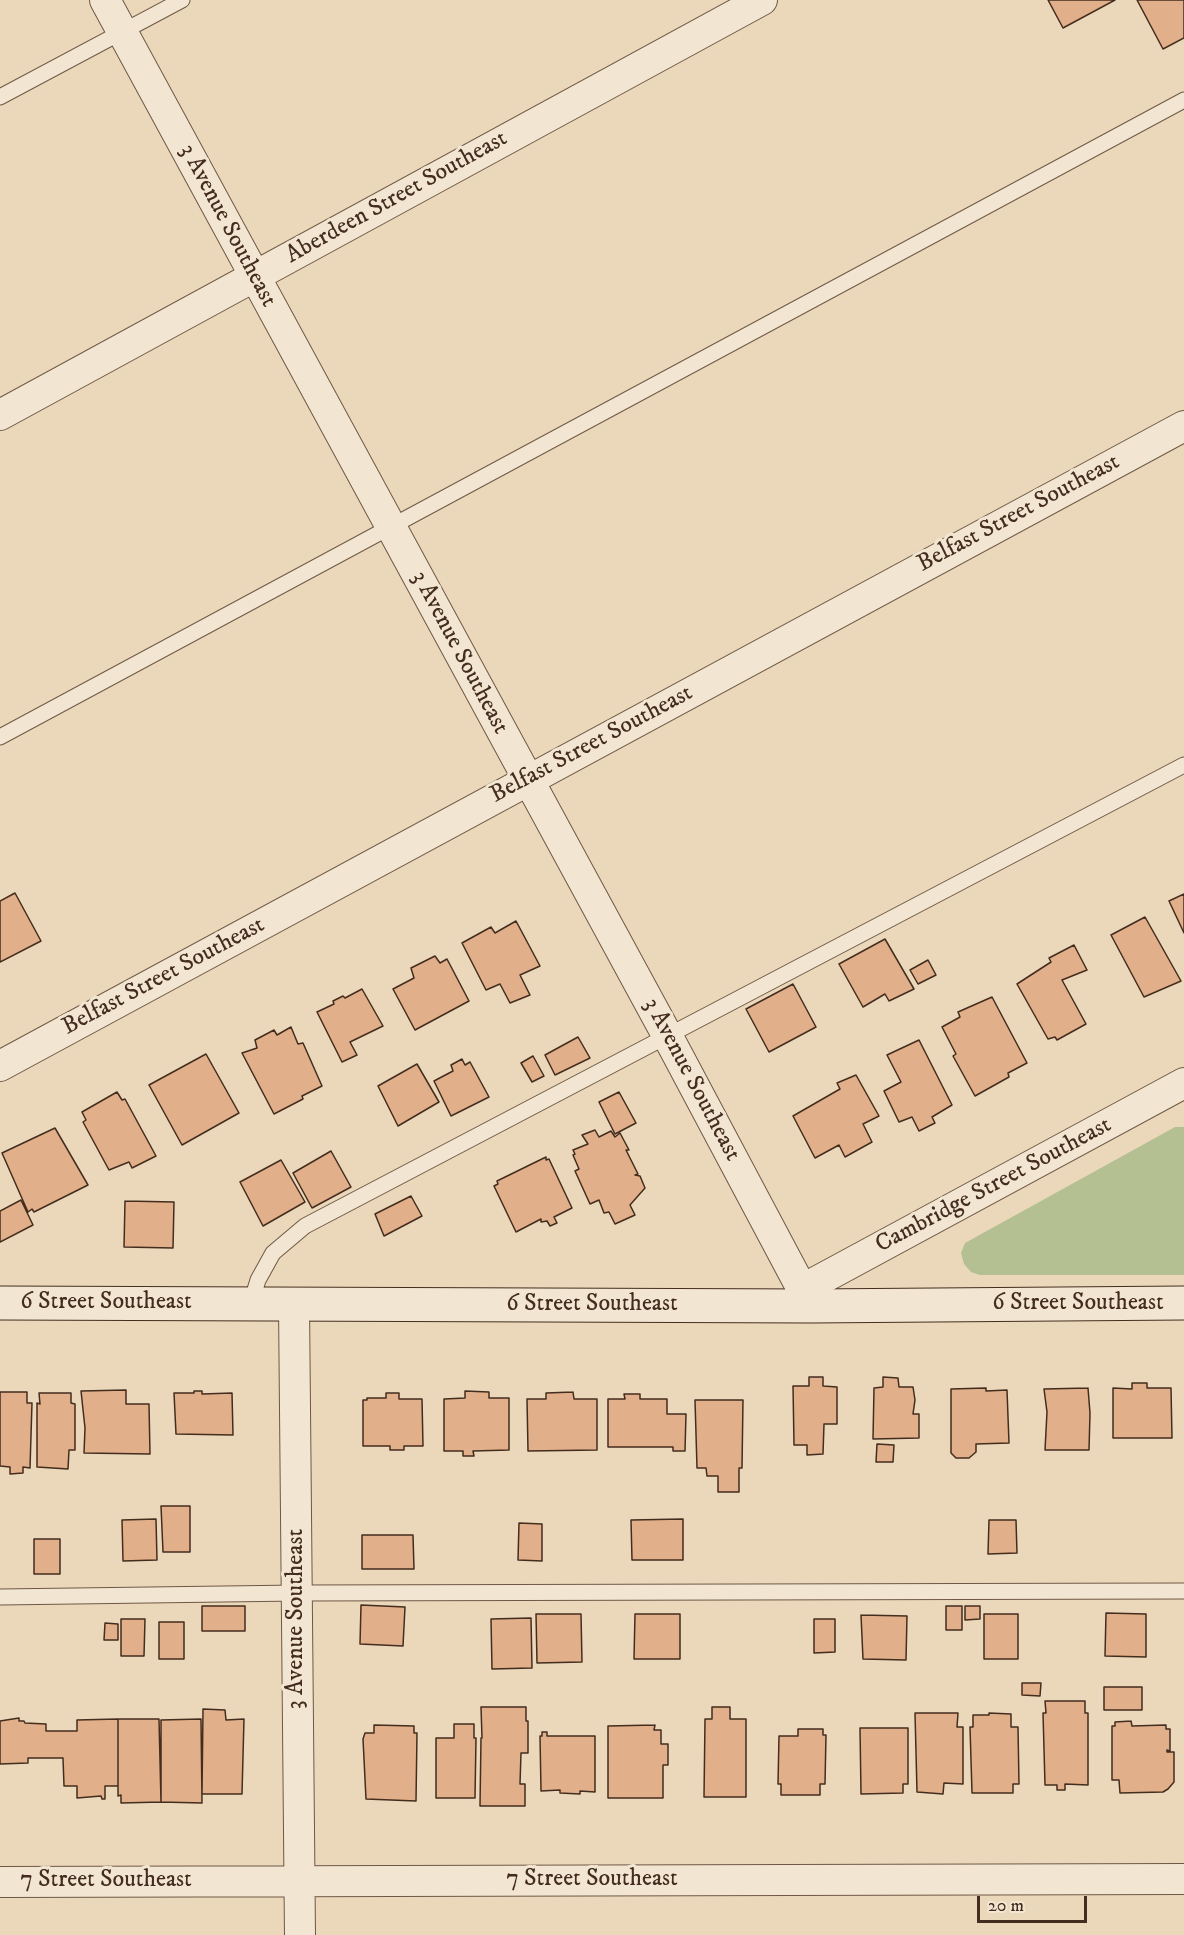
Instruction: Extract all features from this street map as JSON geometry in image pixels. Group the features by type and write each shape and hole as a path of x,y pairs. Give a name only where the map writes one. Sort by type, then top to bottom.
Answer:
{"street":[{"name":"3 Avenue Southeast","path":"105,0 667,1035 807,1298"},
{"name":"Aberdeen Street Southeast","path":"0,415 762,0"},
{"name":"Belfast Street Southeast","path":"0,1066 1184,426"},
{"name":"Cambridge Street Southeast","path":"807,1298 1184,1083"},
{"name":"6 Street Southeast","path":"0,1303 294,1304 807,1298 1184,1303"},
{"name":"3 Avenue Southeast","path":"294,1304 300,1935"},
{"name":"7 Street Southeast","path":"0,1882 1184,1879"}],"lane":[{"path":"0,97 182,0"},
{"path":"0,737 1184,100"},
{"path":"251,1303 258,1280 273,1253 305,1226 1184,765"},
{"path":"0,1596 1184,1591"}],"green space":[{"path":"1175,1127 1184,1127 1184,1275 980,1275 971,1272 964,1264 961,1253 965,1243"}],"building":[{"path":"1048,0 1115,0 1063,28"},
{"path":"1137,0 1184,0 1184,38 1163,49"},
{"path":"15,893 41,941 0,962 0,901"},
{"path":"1184,894 1184,933 1169,901"},
{"path":"1145,917 1181,981 1144,997 1111,935"},
{"path":"516,921 540,966 520,975 530,995 510,1003 500,984 486,990 462,943 491,927 495,933"},
{"path":"885,939 914,989 889,1001 885,994 863,1007 839,964"},
{"path":"1074,945 1087,970 1062,980 1086,1024 1057,1040 1055,1037 1048,1039 1017,984 1051,962 1049,958"},
{"path":"435,956 440,963 447,959 469,1001 415,1030 393,989 414,978 411,968"},
{"path":"928,960 936,975 918,984 910,970"},
{"path":"793,984 816,1027 769,1052 746,1009"},
{"path":"362,989 383,1026 350,1042 357,1055 342,1062 317,1012 334,1004 333,1001 343,996 345,998"},
{"path":"992,997 1027,1063 1008,1073 1009,1077 975,1096 953,1056 956,1054 942,1027 960,1017 958,1012"},
{"path":"291,1027 298,1044 303,1043 322,1086 274,1114 242,1053 257,1048 255,1040 274,1030 277,1035"},
{"path":"578,1037 590,1058 555,1075 545,1055"},
{"path":"919,1040 952,1105 932,1117 935,1123 919,1131 912,1117 899,1122 884,1091 901,1082 887,1055"},
{"path":"206,1054 239,1113 182,1145 149,1085"},
{"path":"533,1056 544,1076 532,1082 521,1063"},
{"path":"462,1059 465,1065 470,1062 489,1097 451,1116 434,1081 453,1071 451,1065"},
{"path":"417,1064 439,1102 398,1126 378,1086"},
{"path":"856,1075 879,1116 863,1124 872,1142 845,1157 839,1145 815,1158 793,1116 840,1089 837,1083"},
{"path":"117,1092 122,1100 125,1099 156,1156 132,1168 129,1162 109,1170 83,1122 86,1120 82,1112"},
{"path":"619,1092 636,1123 615,1134 599,1102"},
{"path":"55,1128 88,1185 34,1212 32,1209 28,1212 2,1153"},
{"path":"595,1130 599,1137 611,1131 615,1137 620,1133 638,1174 635,1175 640,1176 645,1188 630,1205 635,1215 615,1224 609,1212 604,1213 599,1200 590,1204 575,1171 579,1169 573,1150 588,1144 582,1135"},
{"path":"331,1151 351,1187 312,1208 293,1173"},
{"path":"546,1157 572,1208 554,1217 557,1223 550,1226 547,1221 541,1222 541,1219 516,1232 494,1186 498,1184 497,1181"},
{"path":"281,1160 305,1202 263,1226 240,1182"},
{"path":"411,1196 422,1216 384,1236 375,1214"},
{"path":"21,1200 33,1225 0,1242 0,1211"},
{"path":"125,1201 174,1202 173,1248 124,1247"},
{"path":"809,1377 823,1377 823,1386 837,1387 837,1424 824,1424 823,1454 807,1455 807,1445 794,1445 793,1386 809,1386"},
{"path":"883,1377 898,1378 899,1387 913,1387 915,1400 913,1414 919,1414 919,1438 873,1439 874,1388 883,1387"},
{"path":"1132,1383 1147,1383 1147,1388 1171,1388 1172,1438 1113,1438 1113,1388 1132,1389"},
{"path":"986,1388 986,1391 1007,1390 1009,1443 976,1444 976,1452 969,1458 956,1458 951,1453 951,1389"},
{"path":"1088,1388 1089,1450 1045,1450 1047,1412 1044,1389"},
{"path":"126,1390 126,1404 149,1404 150,1454 84,1453 85,1428 81,1391"},
{"path":"194,1391 202,1391 202,1394 232,1393 233,1435 176,1434 174,1393 194,1393"},
{"path":"465,1391 489,1392 489,1398 509,1398 509,1450 473,1451 474,1456 463,1456 463,1451 444,1451 444,1399 465,1398"},
{"path":"0,1392 27,1392 27,1403 32,1403 30,1468 23,1467 23,1473 10,1474 10,1467 0,1466"},
{"path":"573,1392 574,1399 597,1399 597,1450 528,1451 527,1399 546,1399 546,1393"},
{"path":"39,1393 71,1393 71,1403 75,1404 75,1450 69,1450 68,1469 37,1467"},
{"path":"386,1393 399,1393 399,1399 422,1399 423,1446 404,1446 404,1450 390,1450 390,1446 363,1446 363,1400 386,1398"},
{"path":"624,1394 640,1394 640,1399 667,1399 667,1414 686,1414 685,1451 673,1451 673,1447 608,1447 608,1399 625,1399"},
{"path":"695,1400 743,1400 742,1468 739,1468 739,1492 718,1492 718,1476 707,1476 706,1468 697,1468"},
{"path":"877,1444 894,1445 893,1462 876,1462"},
{"path":"161,1506 190,1506 190,1552 163,1552"},
{"path":"156,1519 157,1560 123,1561 122,1520"},
{"path":"683,1519 683,1560 632,1560 631,1520"},
{"path":"989,1520 1016,1520 1017,1553 988,1554"},
{"path":"519,1523 542,1524 542,1561 518,1560"},
{"path":"362,1535 413,1535 414,1569 362,1569"},
{"path":"34,1539 60,1539 60,1574 34,1574"},
{"path":"361,1605 405,1607 403,1646 360,1644"},
{"path":"202,1606 245,1606 245,1631 202,1631"},
{"path":"946,1606 962,1606 962,1630 946,1630"},
{"path":"965,1606 980,1606 980,1619 965,1620"},
{"path":"1106,1613 1146,1614 1146,1657 1105,1656"},
{"path":"536,1614 581,1614 582,1662 537,1663"},
{"path":"635,1614 680,1614 680,1659 634,1659"},
{"path":"984,1614 1018,1614 1018,1659 984,1659"},
{"path":"861,1615 907,1616 906,1660 863,1659"},
{"path":"531,1618 532,1668 492,1669 491,1619"},
{"path":"121,1619 145,1619 144,1656 121,1656"},
{"path":"814,1619 835,1619 835,1652 814,1653"},
{"path":"159,1622 184,1622 184,1659 159,1659"},
{"path":"105,1623 118,1624 118,1640 104,1640"},
{"path":"1022,1683 1041,1683 1040,1696 1022,1695"},
{"path":"1104,1687 1142,1687 1142,1710 1104,1710"},
{"path":"1045,1701 1085,1701 1085,1713 1088,1713 1088,1785 1065,1784 1065,1790 1057,1790 1057,1785 1045,1785 1043,1713 1046,1713"},
{"path":"481,1707 526,1707 528,1753 521,1753 520,1784 525,1784 525,1806 480,1806"},
{"path":"712,1707 730,1707 730,1719 746,1719 746,1797 704,1797 705,1719 712,1719"},
{"path":"203,1709 225,1710 226,1720 244,1719 242,1794 202,1794"},
{"path":"915,1713 958,1713 957,1727 963,1727 963,1784 944,1783 943,1794 917,1792"},
{"path":"989,1713 1011,1714 1011,1727 1018,1727 1019,1784 1013,1784 1013,1793 972,1793 970,1727 973,1727 973,1715 989,1715"},
{"path":"19,1718 19,1721 25,1723 46,1724 46,1731 77,1731 77,1720 118,1719 118,1786 105,1786 105,1799 101,1796 77,1798 77,1786 64,1786 63,1758 28,1758 28,1763 0,1764 0,1721"},
{"path":"118,1719 159,1719 161,1802 121,1803 121,1795 118,1796"},
{"path":"201,1719 202,1803 161,1802 161,1720"},
{"path":"1131,1721 1132,1726 1166,1725 1166,1729 1170,1729 1170,1751 1167,1750 1167,1752 1174,1752 1174,1782 1163,1792 1120,1793 1119,1780 1112,1780 1112,1726 1115,1726 1115,1722"},
{"path":"454,1724 474,1724 474,1738 476,1738 475,1798 436,1798 436,1738 454,1738"},
{"path":"374,1725 414,1726 414,1733 417,1733 416,1801 366,1799 363,1739 365,1733 374,1733"},
{"path":"655,1725 654,1730 661,1730 661,1744 668,1744 668,1765 663,1765 663,1798 608,1798 608,1726"},
{"path":"860,1728 908,1728 908,1784 903,1784 903,1793 861,1794"},
{"path":"798,1729 823,1729 823,1735 826,1735 825,1784 820,1784 820,1795 781,1795 781,1784 778,1784 779,1736 798,1736"},
{"path":"542,1732 547,1732 547,1736 595,1736 595,1792 580,1791 580,1794 560,1793 560,1790 541,1791 540,1736"}]}
